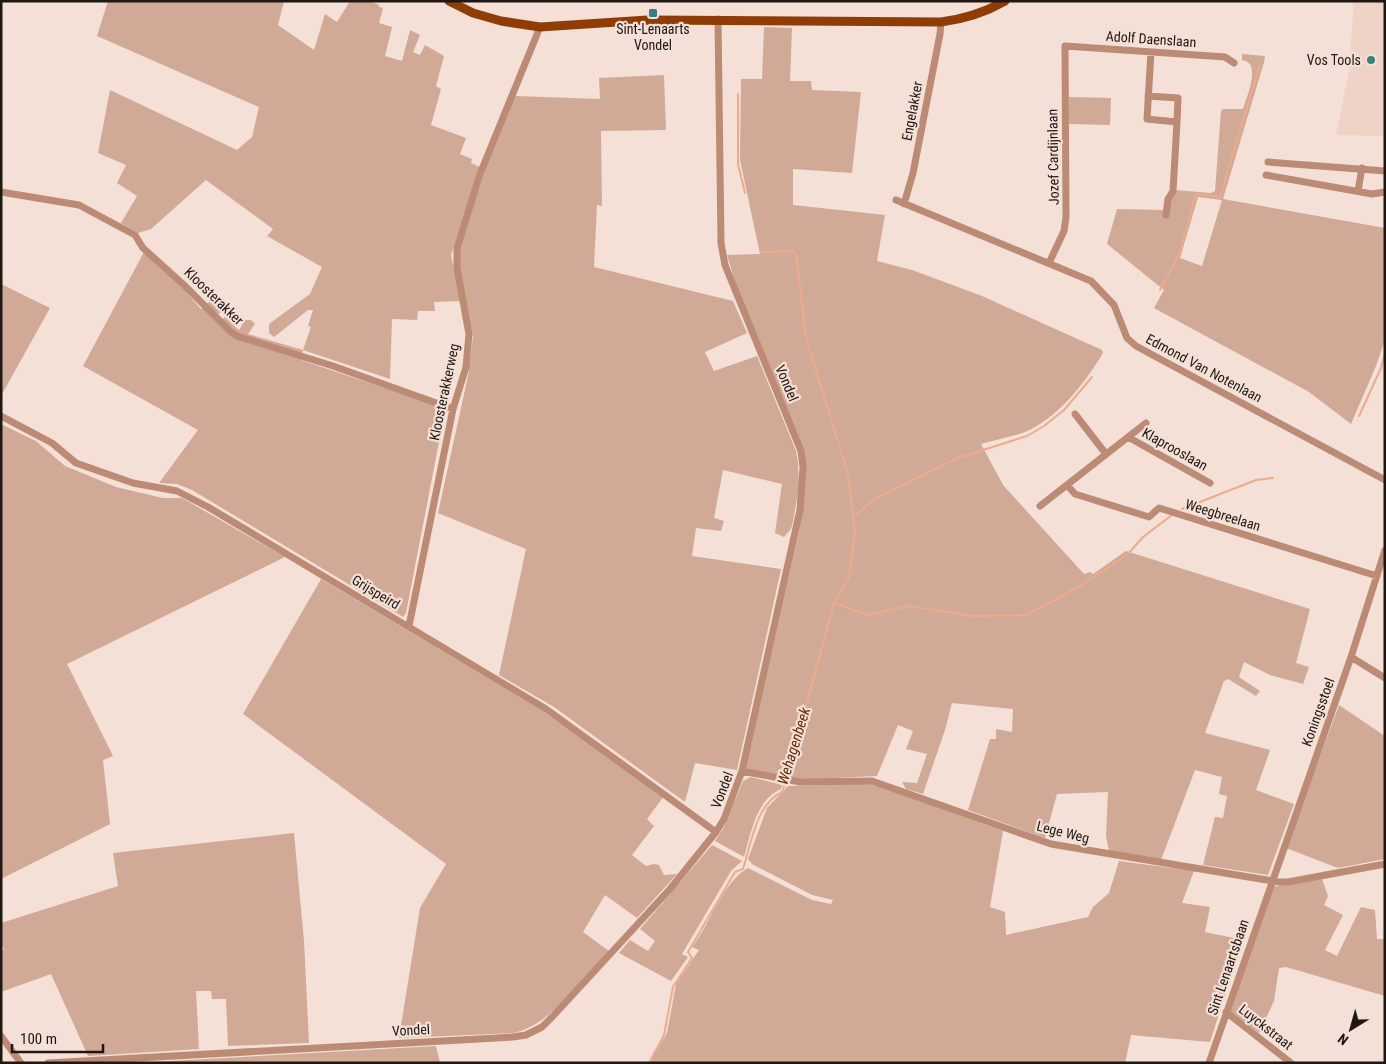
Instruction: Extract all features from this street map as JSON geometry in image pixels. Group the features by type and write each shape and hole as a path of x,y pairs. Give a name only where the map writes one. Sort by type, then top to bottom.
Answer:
{"main road":[{"path":"449,1 473,12 501,21 540,27 648,20 718,19 941,22 972,16 1005,1"}],"street":[{"name":"Vondel","path":"48,1063 526,1035 542,1026 553,1016 602,964 670,889 716,832 724,819 742,772 800,510 803,467 801,452 724,258 721,243 718,19"},
{"name":"Engelakker","path":"904,204 913,173 941,22"},
{"name":"Kloosterakkerweg","path":"409,626 453,409 466,367 469,334 457,268 456,248 483,165 540,27"},
{"name":"Adolf Daenslaan","path":"1065,46 1225,56 1234,63"},
{"name":"Jozef Cardijnlaan","path":"1049,263 1064,231 1066,217 1065,46"},
{"path":"1151,52 1147,119 1177,122"},
{"path":"1148,96 1178,98 1173,191 1168,199 1166,215"},
{"path":"1268,162 1385,171"},
{"path":"1358,191 1362,168"},
{"path":"1266,175 1372,194 1385,192"},
{"name":"Kloosterakker","path":"1,192 79,205 135,235 143,248 184,284 237,336 333,366 453,409"},
{"name":"Edmond Van Notenlaan","path":"896,200 1090,281 1114,305 1128,338 1136,346 1385,480"},
{"path":"1075,414 1106,454"},
{"name":"Grijspeird","path":"1,416 52,443 76,463 133,483 177,491 191,497 546,709 716,832"},
{"name":"Klaprooslaan","path":"1040,506 1146,423"},
{"name":"Klaprooslaan","path":"1128,437 1210,482"},
{"name":"Weegbreelaan","path":"1067,485 1075,494 1149,517 1159,508 1376,576"},
{"name":"Koningsstoel","path":"1271,880 1351,657 1385,550"},
{"path":"1351,657 1385,678"},
{"name":"Lege Weg","path":"742,772 800,782 872,781 1051,844 1271,880 1288,882 1385,864"},
{"name":"Sint Lenaartsbaan","path":"1209,1063 1271,880"},
{"name":"Luyckstraat","path":"1226,1012 1291,1063"},
{"path":"1,1036 21,1063"}],"shaded area":[{"path":"108,1 284,1 278,25 314,50 325,14 337,22 350,1 369,1 383,8 379,23 392,27 385,56 402,61 410,30 420,35 413,52 420,55 425,45 444,56 436,86 441,89 431,125 466,138 460,154 472,159 471,163 480,167 451,255 461,301 434,302 435,311 418,311 417,320 392,319 390,379 303,350 311,327 308,326 313,310 308,310 274,337 269,333 269,324 310,294 322,267 267,236 273,229 206,180 151,229 138,233 121,223 137,196 117,183 126,165 98,153 110,90 237,150 252,137 259,107 97,36"},
{"path":"1354,1 1385,1 1385,136 1336,135 1349,71"},
{"path":"764,27 792,28 790,81 811,81 812,90 861,92 852,173 793,169 793,205 885,215 877,261 912,270 982,296 1102,350 1103,353 1088,376 1070,398 1049,418 1025,432 981,444 1003,485 1084,574 1090,572 1093,574 1126,551 1310,609 1296,663 1309,667 1303,684 1270,675 1244,662 1239,677 1260,691 1256,696 1228,679 1224,681 1205,733 1270,750 1256,790 1294,804 1268,875 1203,865 1215,817 1223,818 1227,796 1219,794 1222,777 1195,770 1161,860 1109,851 1106,836 1108,792 1057,794 1045,838 968,810 990,739 996,739 996,729 1012,732 1013,709 952,703 945,730 923,794 906,789 902,782 917,783 927,754 906,749 913,731 898,725 877,776 812,779 790,778 746,768 799,531 806,465 735,281 727,255 760,254 740,160 741,79 762,79"},
{"path":"1242,54 1265,56 1223,199 1385,228 1385,340 1351,424 1309,392 1154,308 1164,290 1107,244 1117,209 1164,210 1170,203 1175,190 1211,193 1215,191 1221,111 1223,109 1243,109 1252,80 1251,67 1248,62 1242,60","holes":["1198,197 1222,200 1202,266 1180,258"]},
{"path":"664,75 666,130 601,131 602,206 597,205 594,267 733,301 747,333 705,352 714,371 757,356 796,451 799,487 791,529 784,537 775,533 782,484 723,470 714,518 724,521 721,531 696,528 692,556 781,569 737,770 695,763 685,802 554,707 499,675 526,549 438,513 468,376 473,336 458,261 459,247 489,158 515,96 600,99 599,78"},
{"path":"1069,97 1111,98 1110,125 1069,124"},
{"path":"144,252 181,286 201,309 210,301 221,312 217,315 221,320 225,317 239,330 245,320 251,320 255,324 248,334 303,350 301,360 441,407 445,411 406,613 403,617 192,490 177,484 159,483 198,430 83,366"},
{"path":"1,284 50,308 1,396"},
{"path":"1,424 36,441 65,466 116,487 163,498 182,498 285,557 67,664 113,756 103,760 110,824 1,879"},
{"path":"321,579 541,710 664,796 647,819 654,826 632,855 646,866 659,865 664,875 677,874 637,918 605,895 583,932 609,951 565,1000 540,1021 526,1029 513,1033 399,1038 420,908 446,864 243,714"},
{"path":"1339,705 1385,736 1385,859 1338,868 1286,848"},
{"path":"751,777 782,785 781,789 773,794 760,809 752,828 744,857 715,841 724,827 743,781"},
{"path":"862,784 879,786 1003,831 990,907 1005,912 1006,935 1088,917 1093,907 1109,893 1119,861 1194,871 1182,903 1210,907 1205,932 1243,940 1210,1042 1131,1035 1125,1063 651,1063 653,1056 667,1033 676,984 699,950 692,947 724,893 739,874 748,868 812,900 831,904 833,900 812,895 752,864 748,859 767,808 788,786"},
{"path":"294,833 304,941 309,1043 228,1046 226,999 212,999 211,991 196,991 199,1049 88,1056 51,974 1,992 1,952 4,949 1,945 1,923 118,886 113,853"},
{"path":"712,845 742,861 731,871 682,954 688,957 671,981 619,953 630,940 648,951 655,941 640,929"},
{"path":"1322,879 1328,896 1324,905 1343,915 1325,950 1337,956 1361,907 1375,910 1377,939 1385,939 1385,996 1286,967 1279,968 1274,1001 1259,1033 1230,1011 1272,887"},
{"path":"436,1046 440,1063 134,1063"}],"waterway":[{"path":"1160,290 1179,255 1196,194 1220,197 1260,64"},
{"path":"738,94 738,164 745,193"},
{"path":"761,252 793,251 796,254 806,338 848,474 855,531 849,577 834,603 787,776"},
{"path":"1359,416 1381,368 1385,353"},
{"path":"855,516 873,500 958,458 1027,436 1044,426 1064,410 1092,377"},
{"path":"1182,509 1256,480 1273,478"},
{"path":"834,603 867,615 909,606 973,616 1026,615 1077,588 1128,554 1143,537 1172,515"},
{"name":"Wehagenbeek","path":"649,1063 664,1035 673,987 692,958 688,952 735,872 743,869 760,815 773,798 782,792 786,781"}],"place":[{"name":"Sint-Lenaarts Vondel","path":"653,13"},
{"name":"Vos Tools","path":"1371,60"}]}
